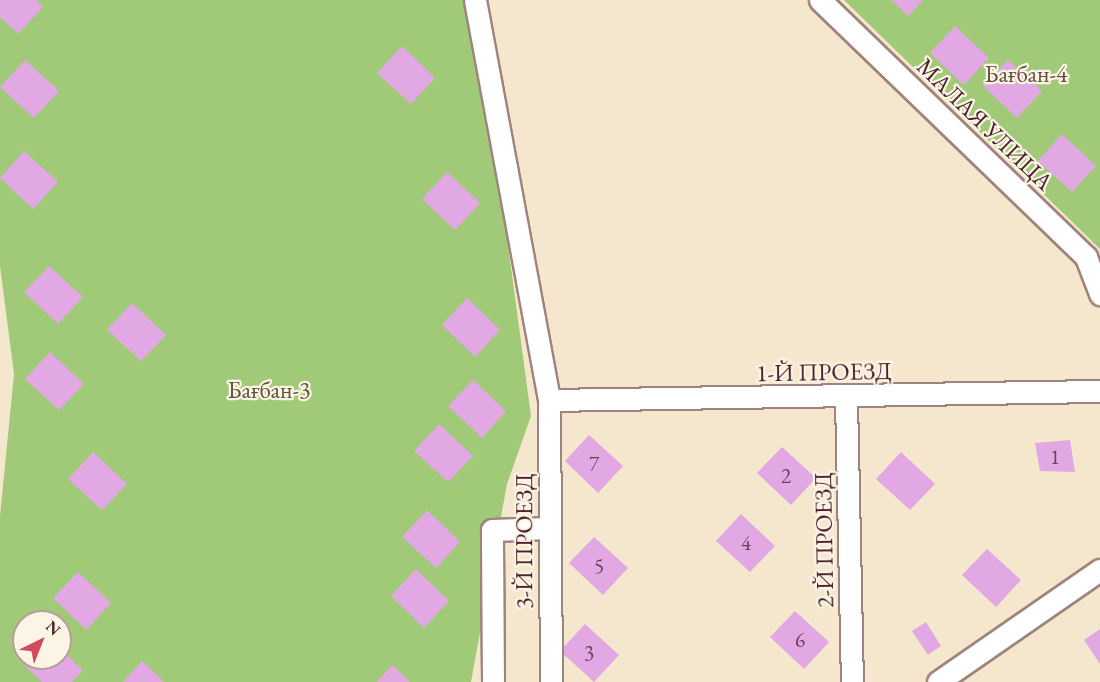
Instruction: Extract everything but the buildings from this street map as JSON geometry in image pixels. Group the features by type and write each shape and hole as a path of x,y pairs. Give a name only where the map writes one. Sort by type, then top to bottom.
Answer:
{"street":[{"name":"3-Й ПРОЕЗД","path":"475,0 549,400 548,528 551,682"},
{"name":"МАЛАЯ УЛИЦА","path":"820,0 1086,257 1100,294"},
{"name":"1-Й ПРОЕЗД","path":"549,400 846,398 1100,391"},
{"name":"2-Й ПРОЕЗД","path":"846,398 852,682"},
{"path":"493,682 492,530 548,528"},
{"path":"938,682 1100,570"}],"green space":[{"name":"Бағбан-3","path":"0,0 475,0 531,416 507,484 471,682 0,682 0,516 14,374 0,266"},
{"name":"Бағбан-4","path":"844,0 1100,0 1100,249"}]}
